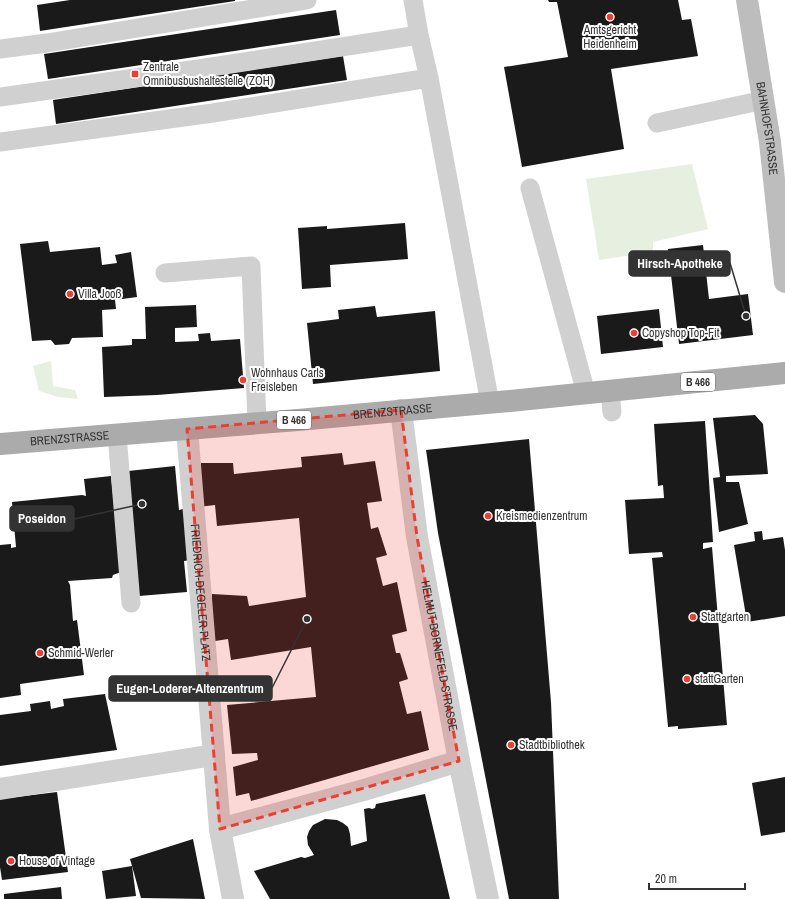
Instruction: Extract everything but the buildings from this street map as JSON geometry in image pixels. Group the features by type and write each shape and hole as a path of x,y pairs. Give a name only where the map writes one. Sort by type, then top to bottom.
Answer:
{"main road":[{"name":"BAHNHOFSTRASSE","path":"747,0 780,182 785,282"},
{"name":"BRENZSTRASSE","path":"0,444 490,403 586,393 611,401 785,373"}],"street":[{"name":"HELMUT-BORNEFELD-STRASSE","path":"400,410 417,537 459,761 488,899"},
{"name":"FRIEDRICH-DEGELER-PLATZ","path":"187,429 220,829 233,899"},
{"path":"0,789 214,755"},
{"path":"220,829 364,790 459,761"}],"lane":[{"path":"0,49 307,0"},
{"path":"414,0 419,35 429,78 490,403"},
{"path":"0,97 70,88 419,35"},
{"path":"0,142 213,113 429,78"},
{"path":"657,123 764,100"},
{"path":"530,188 586,393"},
{"path":"165,273 251,266 257,423"},
{"path":"117,435 131,603"}],"highlighted area":[{"path":"401,410 417,537 459,761 220,829 187,429"}],"shaded area":[{"path":"692,164 708,229 653,242 653,252 599,260 586,179"},
{"path":"51,361 53,386 75,390 78,399 58,397 39,391 33,366"}],"place":[{"name":"Amtsgericht Heidenheim","path":"610,17"},
{"name":"Zentrale Omnibusbushaltestelle (ZOH)","path":"135,74"},
{"name":"Villa Jooß","path":"70,294"},
{"name":"Hirsch-Apotheke","path":"746,316"},
{"name":"Copyshop Top-Fit","path":"634,333"},
{"name":"Wohnhaus Carls Freisleben","path":"243,380"},
{"name":"Poseidon","path":"142,504"},
{"name":"Kreismedienzentrum","path":"488,516"},
{"name":"Stattgarten","path":"693,617"},
{"name":"Eugen-Loderer-Altenzentrum","path":"307,619"},
{"name":"Schmid-Werler","path":"40,653"},
{"name":"stattGarten","path":"687,679"},
{"name":"Stadtbibliothek","path":"511,745"},
{"name":"House of Vintage","path":"11,861"}]}
